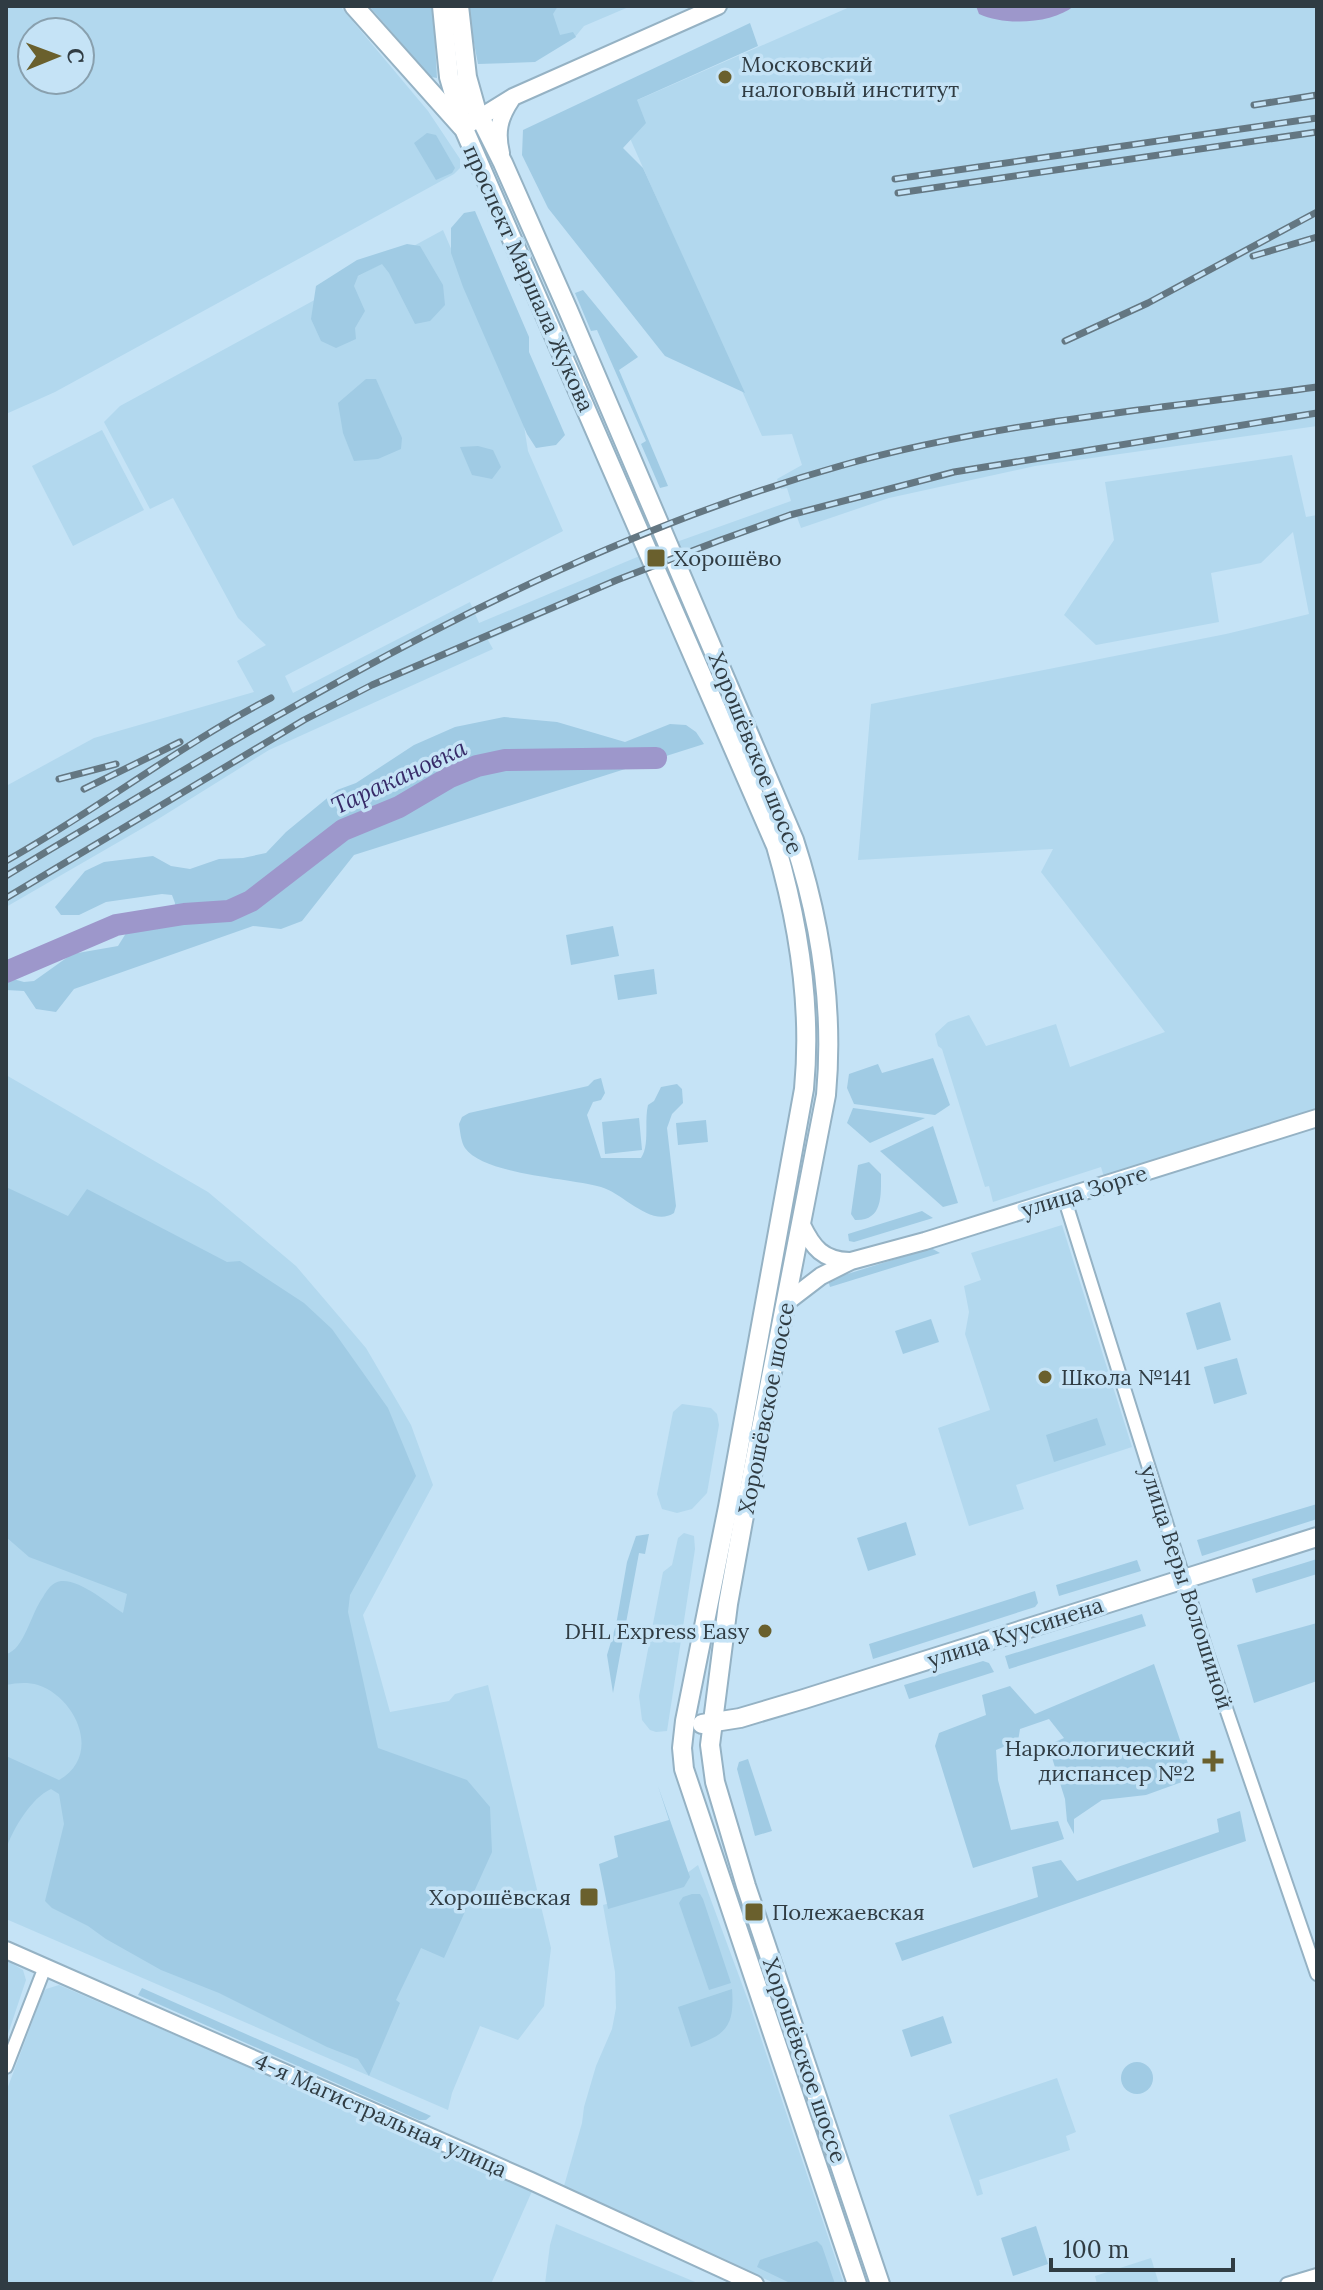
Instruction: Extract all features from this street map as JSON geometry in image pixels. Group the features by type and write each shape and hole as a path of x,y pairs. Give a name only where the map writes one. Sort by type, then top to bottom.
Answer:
{"main road":[{"path":"354,6 464,129"},
{"name":"проспект Маршала Жукова","path":"442,6 447,63 464,129 645,543"},
{"name":"проспект Маршала Жукова","path":"459,6 467,77 479,118 503,163 666,535"},
{"path":"417,79 427,84 440,84 444,80 447,63"},
{"path":"417,79 479,118"},
{"name":"Хорошёвское шоссе","path":"666,535 794,840 818,928 826,982 829,1072 740,1535 710,1745 713,1771 746,1886 880,2284"},
{"name":"Хорошёвское шоссе","path":"645,543 776,846 799,937 807,1028 805,1076 794,1153 682,1744 684,1769 857,2284"},
{"name":"улица Куусинена","path":"711,1722 740,1718 1317,1537"},
{"path":"693,1684 693,1709 701,1719 711,1722"},
{"path":"682,1744 688,1730 711,1722"}],"street":[{"path":"464,129 513,97 718,6"},
{"path":"503,163 497,137 502,113 513,97"},
{"name":"улица Зорге","path":"787,1302 821,1276 851,1261 1317,1118"},
{"name":"улица Веры Волошиной","path":"1064,1197 1183,1579 1317,1974"},
{"path":"802,1225 815,1249 824,1257 851,1261"},
{"name":"4-я Магистральная улица","path":"6,1950 531,2181 755,2284"},
{"path":"6,2067 45,1967"},
{"path":"1287,2284 1317,2275"}],"shaded area":[{"path":"6,6 340,6 428,111 460,159 460,168 55,392 6,414"},
{"path":"369,6 433,6 437,78 431,77"},
{"path":"467,6 558,6 553,14 560,35 573,32 576,37 535,62 478,64"},
{"path":"520,6 631,6 584,26 575,37 549,36"},
{"path":"852,6 1317,6 1317,426 1035,466 889,498 801,528 797,517 719,544 618,583 488,640 493,649 269,750 155,821 6,907 6,786 94,738 254,692 237,661 266,645 238,618 173,498 150,509 104,422 120,406 443,230 522,413 528,451 563,531 285,676 293,693 470,602 479,623 654,550 791,501 787,488 781,489 777,479 802,465 792,434 762,436 617,109"},
{"path":"976,6 1074,6 1054,17 1015,21 979,14"},
{"path":"750,23 758,46 637,100 646,123 623,148 643,168 745,393 665,356 548,208 522,155 523,130"},
{"path":"427,133 436,135 455,168 452,173 436,180 414,143"},
{"path":"475,211 529,337 529,352 565,435 556,445 536,448 527,434 451,253 451,228 464,213"},
{"path":"407,244 420,246 443,285 445,305 430,321 415,324 382,264 358,276 354,286 365,311 355,328 356,339 336,348 321,341 311,319 316,286 357,260"},
{"path":"583,290 638,357 619,370 668,486 660,488 641,444 646,441 597,330 591,331 575,293"},
{"path":"366,379 376,379 402,438 401,449 378,459 354,461 343,433 338,403"},
{"path":"102,430 144,510 73,546 32,466"},
{"path":"478,446 493,450 501,467 492,479 472,475 460,447"},
{"path":"1292,455 1306,517 1317,515 1317,1112 1104,1177 1101,1167 993,1202 989,1186 985,1187 935,1034 948,1022 969,1015 986,1046 1056,1024 1070,1067 1165,1032 1041,872 1053,849 858,860 871,704 1226,634 1309,614 1293,532 1261,563 1211,573 1219,622 1096,645 1064,615 1114,540 1105,482"},
{"path":"504,717 557,722 625,742 670,724 686,725 696,732 704,744 354,855 302,921 281,929 253,926 74,989 56,1012 36,1009 24,991 6,990 6,977 24,982 34,981 72,954 118,946 128,930 167,927 174,922 175,903 172,895 162,894 106,902 79,915 61,915 55,907 85,871 104,862 153,856 171,866 190,869 219,859 266,853 286,832 337,790 356,783 414,745 455,727"},
{"path":"613,926 619,956 571,965 566,935"},
{"path":"654,969 657,994 618,1000 614,975"},
{"path":"933,1058 950,1105 935,1115 854,1104 847,1088 849,1074 878,1064 882,1073"},
{"path":"6,1075 208,1192 296,1266 366,1348 411,1425 433,1485 363,1615 390,1712 449,1701 455,1694 488,1685 551,1948 544,2006 518,2040 480,2026 448,2110 6,1919"},
{"path":"601,1078 605,1093 601,1100 593,1102 587,1115 601,1158 641,1158 648,1105 654,1101 661,1087 677,1084 682,1089 683,1103 672,1114 667,1128 676,1206 674,1213 656,1216 601,1187 508,1170 475,1157 465,1148 459,1124 462,1117 469,1113 588,1086"},
{"path":"853,1108 925,1118 870,1143 847,1123"},
{"path":"639,1118 642,1150 605,1154 602,1122"},
{"path":"706,1120 708,1142 678,1145 676,1123"},
{"path":"933,1126 958,1203 943,1207 880,1151"},
{"path":"869,1162 881,1174 878,1206 871,1216 855,1220 851,1214 858,1165"},
{"path":"6,1187 68,1216 87,1189 227,1262 240,1261 304,1303 332,1329 388,1408 416,1476 350,1595 348,1612 378,1748 467,1780 490,1807 492,1852 444,1958 421,1948 396,2000 400,2003 369,2076 358,2059 327,2047 219,1993 161,1970 52,1908 45,1901 64,1824 59,1794 51,1789 37,1799 13,1832 6,1849 6,1756 59,1780 72,1770 82,1743 73,1714 52,1692 30,1683 6,1685 6,1654 18,1646 39,1604 55,1583 69,1581 77,1584 123,1613 127,1594 29,1557 6,1537"},
{"path":"922,1211 933,1218 849,1241 848,1234"},
{"name":"Школа №141","path":"1062,1225 1132,1447 1016,1485 1024,1509 969,1526 938,1428 990,1410 965,1334 969,1312 964,1286 981,1280 971,1253"},
{"path":"931,1248 940,1253 830,1287 828,1280"},
{"path":"1220,1302 1231,1340 1197,1350 1186,1313"},
{"path":"931,1319 939,1342 903,1354 895,1331"},
{"path":"1237,1358 1247,1394 1214,1404 1204,1367"},
{"path":"682,1404 711,1408 717,1414 719,1425 707,1493 692,1509 677,1513 662,1509 657,1494 673,1412"},
{"path":"1097,1418 1106,1445 1054,1462 1046,1435"},
{"path":"1317,1504 1317,1519 1202,1556 1197,1540"},
{"path":"906,1522 916,1555 868,1571 857,1538"},
{"path":"684,1533 694,1536 695,1549 667,1731 656,1732 642,1720 639,1696 663,1572 672,1565 678,1538"},
{"path":"649,1534 645,1554 639,1553 613,1693 607,1655 616,1625 627,1562 636,1536"},
{"path":"1317,1559 1317,1574 1256,1593 1252,1579"},
{"path":"1137,1560 1141,1571 1059,1596 1056,1585"},
{"path":"1035,1591 1038,1603 1035,1607 873,1659 869,1644"},
{"path":"1142,1614 1146,1626 1009,1669 1005,1656"},
{"path":"1317,1623 1317,1681 1254,1703 1237,1645"},
{"path":"983,1661 989,1663 994,1672 909,1699 904,1685"},
{"path":"1154,1664 1193,1778 1146,1795 1102,1800 1074,1819 1074,1834 1067,1821 1065,1799 1048,1745 1064,1738 1049,1719 1020,1729 1018,1741 996,1750 998,1780 1011,1830 1058,1821 1064,1839 973,1868 935,1746 939,1733 986,1715 982,1695 1010,1686 1035,1714"},
{"path":"748,1759 772,1831 755,1836 737,1769 739,1762"},
{"path":"658,1786 690,1877 684,1887 608,1909 599,1864 618,1857 614,1836 669,1820"},
{"path":"1240,1811 1246,1841 902,1961 895,1943 1038,1897 1032,1867 1061,1860 1077,1881 1219,1832 1217,1819"},
{"path":"698,1865 749,2003 844,2284 776,2284 564,2186 584,2107 596,2066 612,2029 616,2008 615,1972 603,1905 671,1885"},
{"path":"700,1894 703,1899 731,1983 709,1990 679,1903 683,1897"},
{"path":"6,1960 23,1970 26,1980 6,2040"},
{"path":"59,1985 533,2189 491,2284 6,2284 6,2092 43,1993"},
{"path":"142,1988 431,2116 419,2120 138,1995"},
{"path":"732,1989 732,2013 725,2028 720,2034 691,2047 678,2007"},
{"path":"943,2016 952,2043 911,2057 902,2030"},
{"path":"1137,2062 1148,2067 1153,2078 1148,2089 1137,2094 1126,2089 1121,2078 1126,2067"},
{"path":"1057,2078 1076,2132 1066,2136 1070,2150 979,2180 983,2194 977,2196 949,2115"},
{"path":"556,2224 700,2284 545,2284"},
{"path":"1036,2226 1048,2264 1013,2276 1001,2238"},
{"path":"817,2241 822,2246 835,2284 792,2284 757,2267 760,2260"},
{"path":"1151,2258 1159,2284 1097,2284 1095,2276"}],"waterway":[{"name":"Таракановка","path":"6,972 116,925 184,914 229,911 251,901 343,830 399,807 450,777 477,766 505,760 656,758"}],"railway":[{"path":"1254,105 1317,95"},
{"path":"895,179 1317,118"},
{"path":"898,193 1317,132"},
{"path":"1065,341 1148,303 1317,212"},
{"path":"1253,256 1317,237"},
{"path":"6,876 206,757 410,643 514,591 620,544 729,502 840,466 958,438 1077,418 1317,387"},
{"path":"6,898 304,720 372,685 617,580 718,541 790,515 954,472 1317,413"},
{"path":"6,861 271,698"},
{"path":"84,789 180,742"},
{"path":"59,779 116,764"}],"place":[{"name":"Московский налоговый институт","path":"725,77"},
{"name":"Хорошёво","path":"656,558"},
{"name":"Школа №141","path":"1045,1377"},
{"name":"DHL Express Easy","path":"765,1631"},
{"name":"Наркологический диспансер №2","path":"1213,1761"},
{"name":"Хорошёвская","path":"589,1897"},
{"name":"Полежаевская","path":"754,1912"}]}
